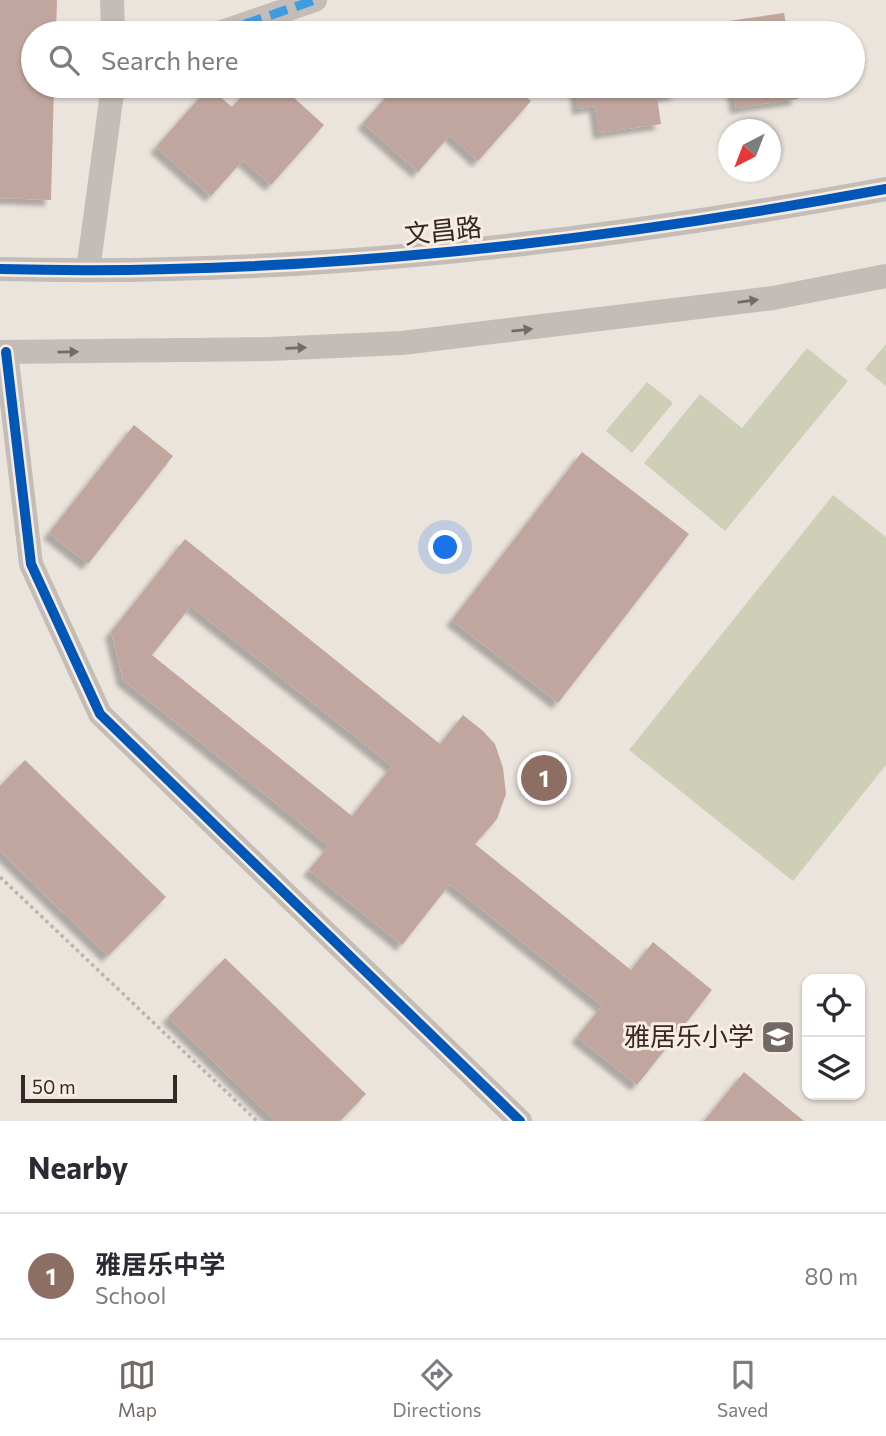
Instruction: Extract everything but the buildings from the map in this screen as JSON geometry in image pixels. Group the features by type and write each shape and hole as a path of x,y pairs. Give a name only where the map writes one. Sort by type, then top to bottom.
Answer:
{"street":[{"path":"113,0 114,21"},
{"path":"254,21 315,0"},
{"path":"88,270 111,98"},
{"name":"文昌路","path":"0,269 196,270 339,264 463,252 771,211 886,189"},
{"path":"520,1121 100,714 31,564 3,352 270,349 402,344 760,300 886,276"}],"path":[{"path":"0,877 257,1121"}],"green space":[{"path":"886,344 886,386 865,369"},
{"path":"807,348 848,381 725,531 644,463 700,394 742,428"},
{"path":"647,382 673,403 632,453 606,431"},
{"path":"833,495 886,537 886,765 793,881 629,750"}],"marked path":[{"path":"254,21 315,0"}],"cycle path":[{"path":"0,269 223,267 445,252 666,225 886,189"},
{"path":"6,352 31,564 100,714 520,1121"}],"place":[{"name":"雅居乐中学","path":"544,778"},
{"name":"雅居乐小学","path":"778,1037"}]}
